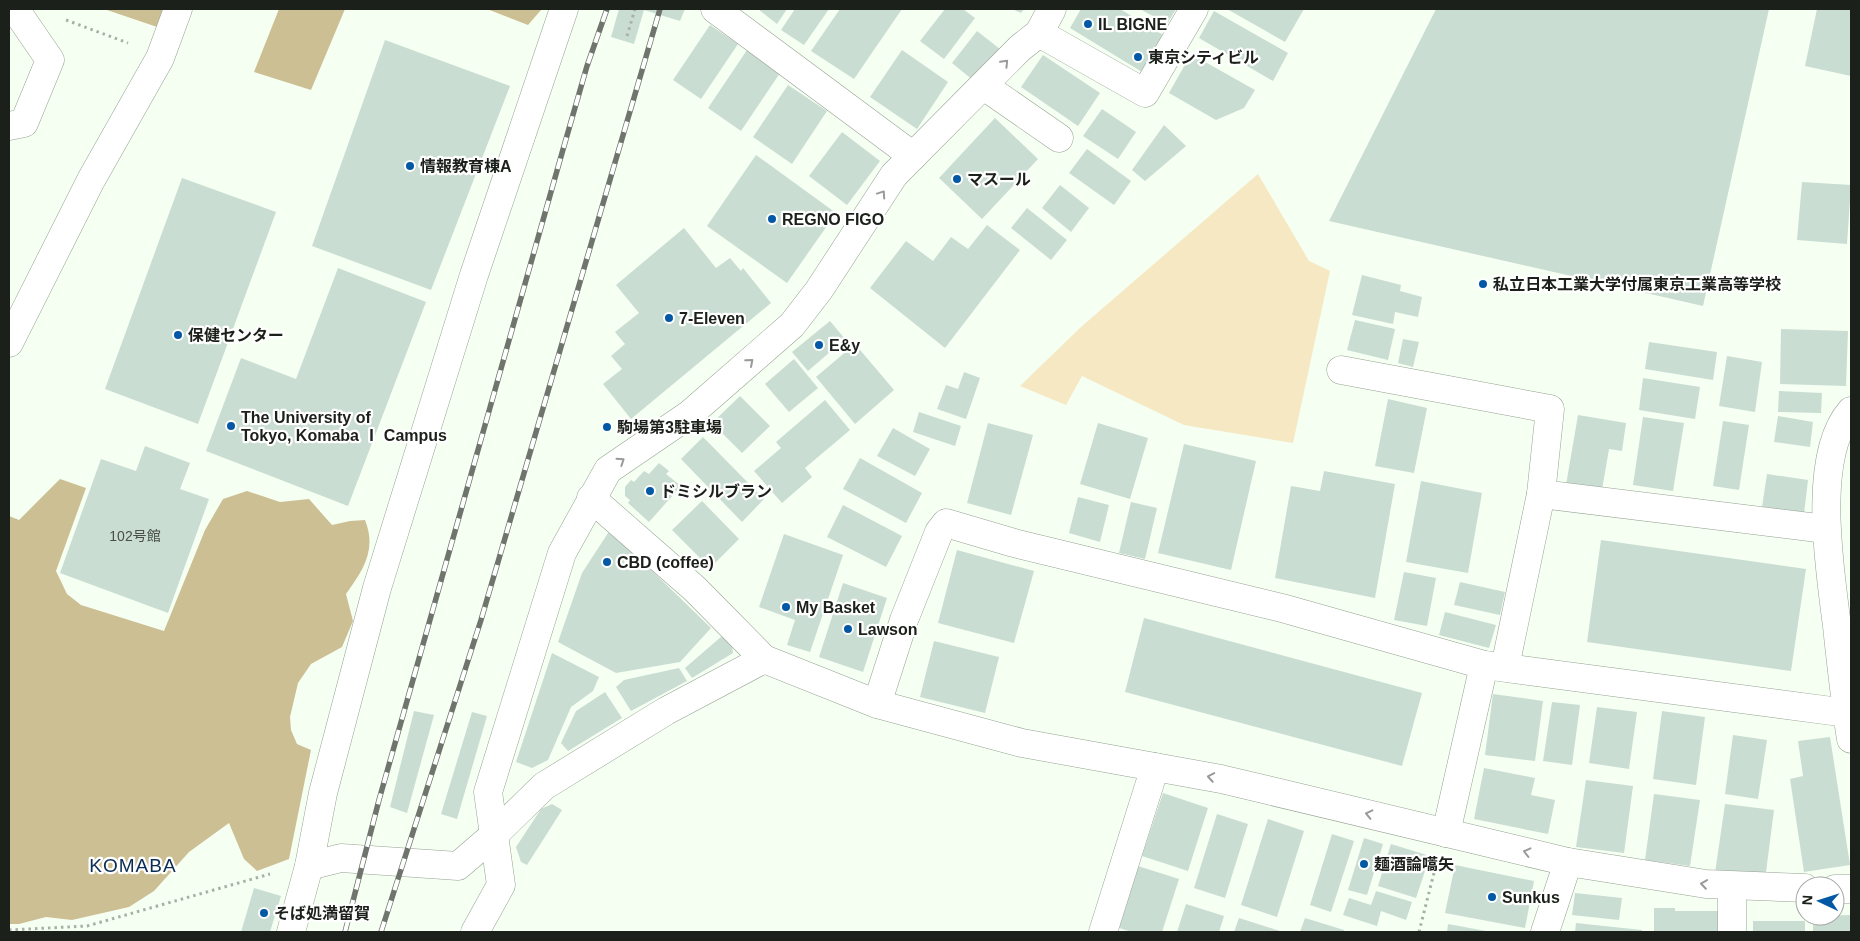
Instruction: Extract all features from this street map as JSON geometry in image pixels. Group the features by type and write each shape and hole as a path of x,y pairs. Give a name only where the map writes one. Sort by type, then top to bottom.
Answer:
{"street":[{"path":"9,126 24,123 50,60 15,9"},
{"path":"9,343 91,180 160,58 178,9"},
{"path":"291,932 308,866 323,793 377,588 474,275 564,9"},
{"path":"715,9 913,156"},
{"path":"475,932 501,885 488,792 562,553 608,470 690,414 792,325 819,290 894,175 1020,48 1039,33 1052,9"},
{"path":"1039,33 1145,93 1194,9"},
{"path":"984,86 1059,138"},
{"path":"1341,370 1550,409 1541,494 1446,832"},
{"path":"876,704 904,620 939,532 946,523 1014,543 1282,608 1494,666 1849,726 1826,529 1841,463 1842,422 1851,411"},
{"path":"1541,494 1826,529"},
{"path":"592,498 695,590 764,659 876,704 1022,743 1221,779 1568,862 1732,886 1795,888"},
{"path":"308,866 341,858 458,866 494,835 544,786 666,711 764,659"},
{"path":"1103,932 1155,767"},
{"path":"1545,932 1568,862"},
{"path":"1732,886 1732,932"}],"path":[{"path":"627,36 635,9"},
{"path":"60,17 139,47 160,58"},
{"path":"1419,932 1446,832"},
{"path":"9,930 86,926 274,873"}],"shaded area":[{"path":"104,9 170,9 163,29"},
{"path":"279,9 345,9 311,90 254,72"},
{"path":"487,9 540,9 541,10 528,25"},
{"path":"1258,174 1309,261 1330,271 1293,443 1184,425 1082,376 1066,405 1020,386 1081,327"},
{"path":"60,479 86,488 56,571 67,594 81,605 164,631 205,530 223,499 247,491 280,502 309,499 332,525 365,520 368,531 369,550 363,568 346,594 353,621 342,647 311,664 298,683 290,717 291,730 297,744 311,750 289,859 257,871 244,859 229,823 189,852 154,891 129,907 72,920 46,917 19,924 9,924 9,516 19,520"}],"building":[{"path":"619,9 685,9 680,21 644,10 634,44 611,37"},
{"path":"758,9 787,9 777,24"},
{"path":"795,9 829,9 804,45 781,30"},
{"path":"840,9 902,9 854,79 811,51"},
{"path":"945,9 963,9 975,18 944,59 920,41"},
{"path":"1012,9 1024,9 1021,13"},
{"name":"東京シティビル","path":"1081,9 1120,9 1170,39 1147,75 1070,28"},
{"path":"1140,9 1176,9 1167,24"},
{"path":"1227,9 1304,9 1285,42"},
{"path":"1436,9 1769,9 1703,306 1329,221"},
{"path":"1817,9 1851,9 1851,76 1805,66"},
{"path":"1214,11 1288,53 1273,81 1199,38"},
{"path":"710,25 738,44 701,99 673,80"},
{"path":"977,31 1000,49 974,81 952,63"},
{"name":"情報教育棟A","path":"385,40 510,86 431,290 312,246"},
{"path":"747,50 780,73 741,131 708,108"},
{"path":"902,50 948,82 917,129 870,97"},
{"path":"1191,54 1255,90 1244,108 1216,120 1169,93"},
{"path":"1043,55 1100,93 1078,126 1021,87"},
{"path":"788,85 827,111 792,164 753,137"},
{"path":"1102,109 1136,132 1118,159 1083,136"},
{"path":"995,118 1038,159 982,219 939,178"},
{"path":"1164,125 1186,146 1145,181 1132,170"},
{"path":"842,132 880,161 847,205 809,176"},
{"path":"1087,149 1131,181 1114,205 1069,173"},
{"name":"REGNO FIGO","path":"756,155 836,213 787,283 707,226"},
{"name":"保健センター","path":"182,178 276,212 198,424 105,389"},
{"path":"1802,182 1851,185 1847,244 1797,240"},
{"path":"1060,185 1089,208 1071,232 1042,208"},
{"path":"1027,208 1067,240 1051,260 1011,228"},
{"path":"987,225 1020,250 945,348 870,288 906,241 933,261 951,237 968,249"},
{"path":"684,228 716,268 730,258 741,271 743,268 771,303 631,419 603,384 622,369 611,356 625,344 615,332 639,313 616,285"},
{"path":"338,268 426,302 348,506 206,451 241,358 296,379"},
{"path":"1362,275 1401,285 1400,291 1422,297 1418,317 1395,312 1393,324 1352,315"},
{"path":"1355,320 1395,329 1388,360 1347,350"},
{"name":"E&y","path":"830,321 845,339 808,371 792,352"},
{"path":"1781,329 1848,331 1846,386 1780,384"},
{"path":"1403,339 1419,342 1413,367 1398,363"},
{"path":"1649,342 1717,352 1713,380 1645,369"},
{"path":"855,344 894,390 855,424 816,377"},
{"path":"1727,356 1762,362 1755,412 1719,406"},
{"path":"794,359 818,388 789,412 765,384"},
{"path":"964,372 980,378 966,419 937,409 946,385 958,389"},
{"path":"1643,378 1700,387 1695,419 1639,410"},
{"path":"1779,391 1822,393 1821,413 1778,412"},
{"path":"740,396 770,426 742,453 712,423"},
{"path":"1388,399 1427,408 1414,473 1375,466"},
{"path":"825,400 850,430 805,468 812,477 782,503 754,471 781,448 776,442"},
{"path":"919,412 961,426 955,446 913,432"},
{"path":"1578,415 1626,423 1622,451 1609,449 1602,490 1566,485"},
{"path":"1778,416 1813,422 1810,447 1774,442"},
{"path":"1643,417 1684,423 1673,491 1633,485"},
{"path":"1723,421 1749,425 1739,490 1713,486"},
{"path":"988,423 1033,435 1011,515 967,503"},
{"path":"1098,423 1148,438 1130,499 1080,484"},
{"path":"893,428 930,449 915,476 877,456"},
{"path":"703,437 764,499 742,522 681,459"},
{"path":"1184,444 1256,461 1231,570 1158,553"},
{"path":"145,446 190,463 180,489 209,499 168,613 60,573 101,459 136,471"},
{"path":"860,458 922,493 906,523 843,489"},
{"name":"ドミシルブラン","path":"659,463 669,471 666,474 681,486 649,522 628,503 630,500 625,496 625,487 631,480 634,482 644,471 649,474"},
{"path":"1324,471 1395,484 1375,598 1275,578 1291,486 1320,491"},
{"path":"1767,474 1808,480 1804,514 1762,507"},
{"path":"1421,481 1482,493 1468,573 1406,562"},
{"path":"1078,497 1109,505 1100,542 1069,533"},
{"path":"702,501 739,539 710,568 672,530"},
{"path":"1131,502 1157,508 1145,559 1119,553"},
{"path":"843,505 902,536 886,567 827,537"},
{"path":"610,530 711,628 680,662 616,673 558,642 582,573"},
{"path":"784,534 843,555 810,652 787,645 795,620 759,607"},
{"path":"1601,540 1806,569 1791,671 1587,642"},
{"path":"957,550 1034,571 1014,643 938,623"},
{"path":"1404,572 1436,578 1427,626 1394,620"},
{"path":"1460,582 1505,592 1500,615 1454,605"},
{"path":"843,583 887,598 863,672 819,657"},
{"path":"1445,612 1496,625 1489,648 1439,635"},
{"path":"1144,618 1422,693 1402,766 1125,692"},
{"path":"722,636 732,645 733,653 692,678 685,668"},
{"path":"934,641 999,657 985,713 920,697"},
{"path":"552,653 599,677 593,691 571,707 548,760 532,768 516,762"},
{"path":"679,668 687,681 631,711 616,687 624,680"},
{"path":"605,692 622,718 568,751 561,743 576,711"},
{"path":"1493,694 1543,701 1535,761 1485,755"},
{"path":"1552,702 1580,705 1572,765 1543,761"},
{"path":"1597,707 1637,712 1629,769 1589,763"},
{"path":"414,711 434,715 407,813 390,807"},
{"path":"1662,711 1705,717 1696,785 1653,779"},
{"path":"472,712 487,716 457,819 441,814"},
{"path":"1733,735 1767,740 1758,799 1725,794"},
{"path":"1830,737 1850,865 1804,872 1790,779 1803,776 1798,741"},
{"path":"1484,768 1535,778 1531,795 1555,800 1548,834 1474,819"},
{"path":"1586,780 1633,786 1624,853 1576,847"},
{"path":"1163,793 1208,808 1188,871 1142,856"},
{"path":"1654,794 1700,800 1690,866 1645,860"},
{"path":"552,804 562,810 527,865 521,862 516,847 541,809"},
{"path":"1725,804 1774,810 1765,880 1715,873"},
{"path":"1217,814 1248,824 1225,898 1194,888"},
{"path":"1268,819 1304,831 1277,917 1241,905"},
{"path":"1332,834 1354,841 1331,912 1310,905"},
{"path":"1364,838 1383,844 1367,895 1348,890"},
{"path":"1391,844 1430,856 1416,898 1378,886"},
{"path":"1455,865 1534,881 1525,928 1445,913"},
{"path":"1138,866 1179,879 1162,932 1132,932 1119,928"},
{"path":"254,888 281,896 270,932 241,932"},
{"path":"1376,891 1412,902 1406,920 1381,911 1377,926 1343,915 1349,898 1371,905"},
{"path":"1575,893 1622,898 1619,920 1572,915"},
{"path":"1186,904 1224,916 1219,932 1177,932"},
{"path":"1654,908 1675,908 1675,911 1718,911 1718,932 1654,932"},
{"path":"1845,915 1851,915 1851,932 1813,932 1813,926 1845,926"},
{"path":"1239,918 1283,932 1234,932"},
{"path":"1305,918 1344,930 1344,932 1300,932"},
{"path":"1753,921 1795,921 1795,926 1805,926 1805,932 1753,932"},
{"path":"1576,923 1642,930 1642,932 1575,932"},
{"path":"1448,924 1486,931 1486,932 1447,932"}],"railway":[{"path":"345,932 379,800 562,153 587,66 607,9"},
{"path":"381,932 481,620 660,9"}],"place":[{"name":"IL BIGNE","path":"1088,24"},
{"name":"東京シティビル","path":"1138,57"},
{"name":"情報教育棟A","path":"410,166"},
{"name":"マスール","path":"957,179"},
{"name":"REGNO FIGO","path":"772,219"},
{"name":"私立日本工業大学付属東京工業高等学校","path":"1483,284"},
{"name":"7-Eleven","path":"669,318"},
{"name":"保健センター","path":"178,335"},
{"name":"E&y","path":"819,345"},
{"name":"The University of Tokyo, Komaba Ⅰ Campus","path":"231,426"},
{"name":"駒場第3駐車場","path":"607,427"},
{"name":"ドミシルブラン","path":"650,491"},
{"name":"CBD (coffee)","path":"607,562"},
{"name":"My Basket","path":"786,607"},
{"name":"Lawson","path":"848,629"},
{"name":"麺酒論嚆矢","path":"1364,864"},
{"name":"Sunkus","path":"1492,897"},
{"name":"そば処満留賀","path":"264,913"}],"district":[{"name":"KOMABA","path":"133,865"}]}
